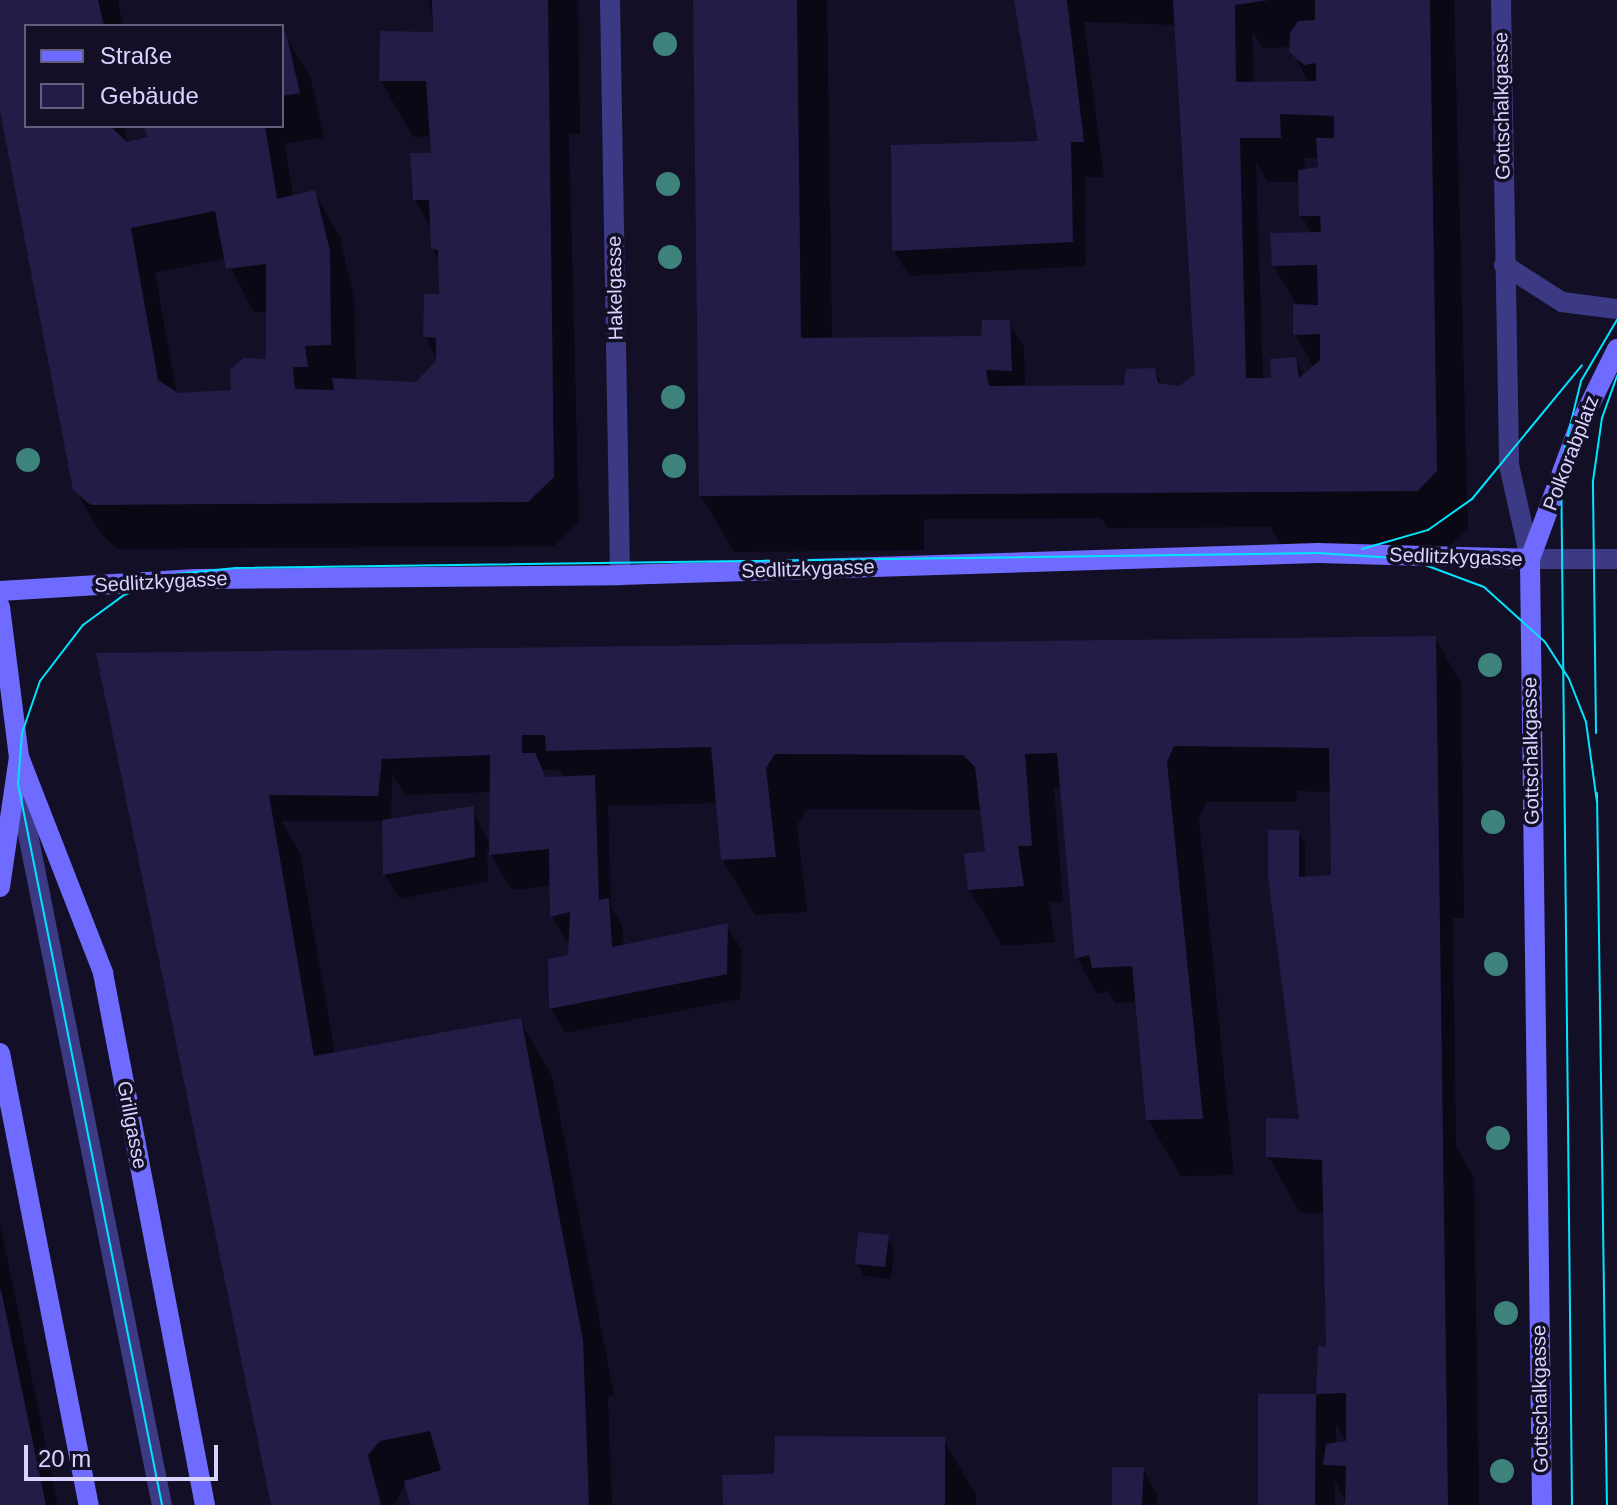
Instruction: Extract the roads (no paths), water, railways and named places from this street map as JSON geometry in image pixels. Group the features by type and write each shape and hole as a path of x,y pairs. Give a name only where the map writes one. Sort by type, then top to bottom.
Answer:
{"main road":[{"name":"Polkorabplatz","path":"1530,559 1580,424 1617,349"},
{"name":"Sedlitzkygasse","path":"0,591 196,579 620,575 1318,553 1530,559"},
{"name":"Gottschalkgasse","path":"1530,559 1542,1505"},
{"name":"Grillgasse","path":"0,607 19,757 103,973 205,1505"},
{"name":"Grillgasse","path":"0,887 1,845 19,757"},
{"path":"0,1053 89,1505"}],"street":[{"name":"Hakelgasse","path":"610,0 620,575"},
{"name":"Gottschalkgasse","path":"1501,0 1509,465 1530,559"},
{"path":"1504,265 1562,302 1617,309"},
{"name":"Sedlitzkygasse","path":"1530,559 1617,559"},
{"name":"Grillgasse","path":"19,757 25,837 162,1505"},
{"path":"1,845 48,831"}],"tram line":[{"path":"1572,1505 1561,463 1581,381 1617,320"},
{"path":"1362,549 1428,530 1472,499 1582,365"},
{"path":"1596,733 1593,481 1602,418 1617,376"},
{"path":"162,1505 18,784 22,733 40,681 83,625 124,595 176,574 236,568 1318,553 1409,559 1484,587 1545,642 1569,679 1586,722 1597,802"},
{"path":"1597,793 1607,1505"}]}
